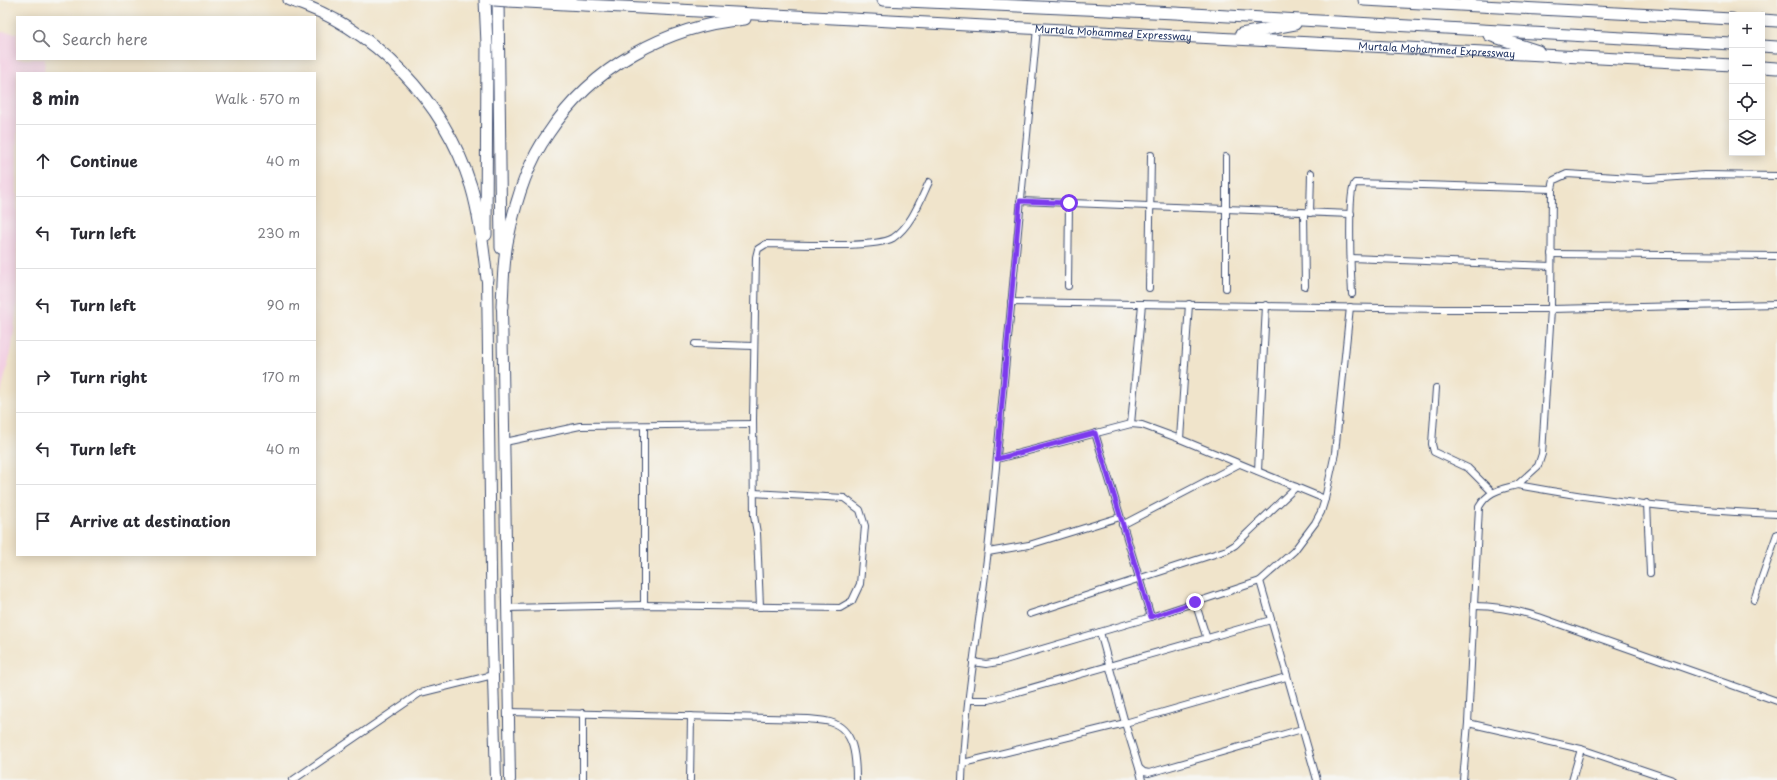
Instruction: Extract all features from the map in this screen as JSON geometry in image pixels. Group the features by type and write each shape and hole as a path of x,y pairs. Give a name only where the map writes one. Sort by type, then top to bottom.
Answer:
{"highway":[{"path":"289,0 325,15 372,45 416,87 434,111 451,137 471,187 487,279"},
{"path":"485,0 487,44 487,279"},
{"name":"Murtala Mohammed Expressway","path":"494,0 780,16 1223,37 1729,65"},
{"path":"502,307 503,0"},
{"name":"Murtala Mohammed Expressway","path":"883,0 1314,21 1729,44"},
{"path":"1364,0 1729,19"},
{"path":"502,307 504,265 508,238 524,183 547,134 575,100 594,82 616,65 659,40 711,24 780,16"},
{"path":"1765,20 1777,21"},
{"path":"1223,37 1314,21"},
{"path":"1476,30 1552,56"},
{"path":"1765,46 1777,46"},
{"path":"1765,67 1777,68"}],"main road":[{"path":"487,279 496,780"},
{"path":"502,307 510,780"}],"street":[{"path":"962,780 973,662 988,552 1037,28"},
{"path":"1148,288 1151,155"},
{"path":"1226,157 1226,288"},
{"path":"1305,286 1307,213 1311,173"},
{"path":"1517,486 1538,466 1542,454 1551,309 1552,189 1554,180 1567,174 1648,179 1705,175 1777,176"},
{"path":"760,607 757,533 754,516 753,493 753,346 756,257 758,249 766,244 848,244 885,241 894,237 911,219 929,182"},
{"path":"1352,294 1351,214 1353,185 1359,182 1552,189"},
{"path":"1020,201 1351,214"},
{"path":"1068,286 1069,203"},
{"path":"1551,254 1777,256"},
{"path":"1351,258 1551,266"},
{"path":"1011,302 1551,309 1777,304"},
{"path":"1131,424 1142,304"},
{"path":"1180,439 1188,304"},
{"path":"1258,471 1266,305"},
{"path":"973,662 986,664 998,662 1151,617 1260,581 1294,551 1321,512 1325,499 1335,453 1350,307"},
{"path":"695,344 753,346"},
{"path":"1436,388 1432,444 1434,452 1468,468 1492,492"},
{"path":"505,442 580,426 753,424"},
{"path":"997,459 1131,424 1142,425 1180,439 1325,499"},
{"path":"644,426 644,605"},
{"path":"1095,433 1151,617"},
{"path":"1122,525 1239,464"},
{"path":"1463,780 1468,723 1479,507 1484,498 1492,492 1517,486 1647,504 1724,512 1777,514"},
{"path":"1030,614 1227,550 1235,545 1296,487"},
{"path":"507,608 644,605 840,608 852,601 860,584 865,526 860,510 844,498 753,493"},
{"path":"1647,504 1650,573"},
{"path":"988,552 1029,545 1120,516"},
{"path":"1754,600 1777,534"},
{"path":"1260,581 1316,780"},
{"path":"1195,602 1207,639"},
{"path":"1474,606 1493,606 1539,616 1777,701"},
{"path":"969,700 989,700 1110,667 1271,620"},
{"path":"1100,632 1142,780"},
{"path":"293,780 420,693 493,675"},
{"path":"963,763 1125,723 1286,677"},
{"path":"509,712 808,719 829,721 840,726 847,734 854,748 856,780"},
{"path":"583,713 583,780"},
{"path":"690,780 691,716"},
{"path":"1468,723 1581,749 1673,780"},
{"path":"1139,768 1144,772 1149,773 1302,729"},
{"path":"1572,780 1581,749"}],"shaded area":[{"path":"0,32 16,33 16,60 45,60 44,72 16,72 16,314 12,348 0,397"}],"route":[{"path":"1069,203 1020,201 997,459 1095,433 1151,617 1195,602"}]}
